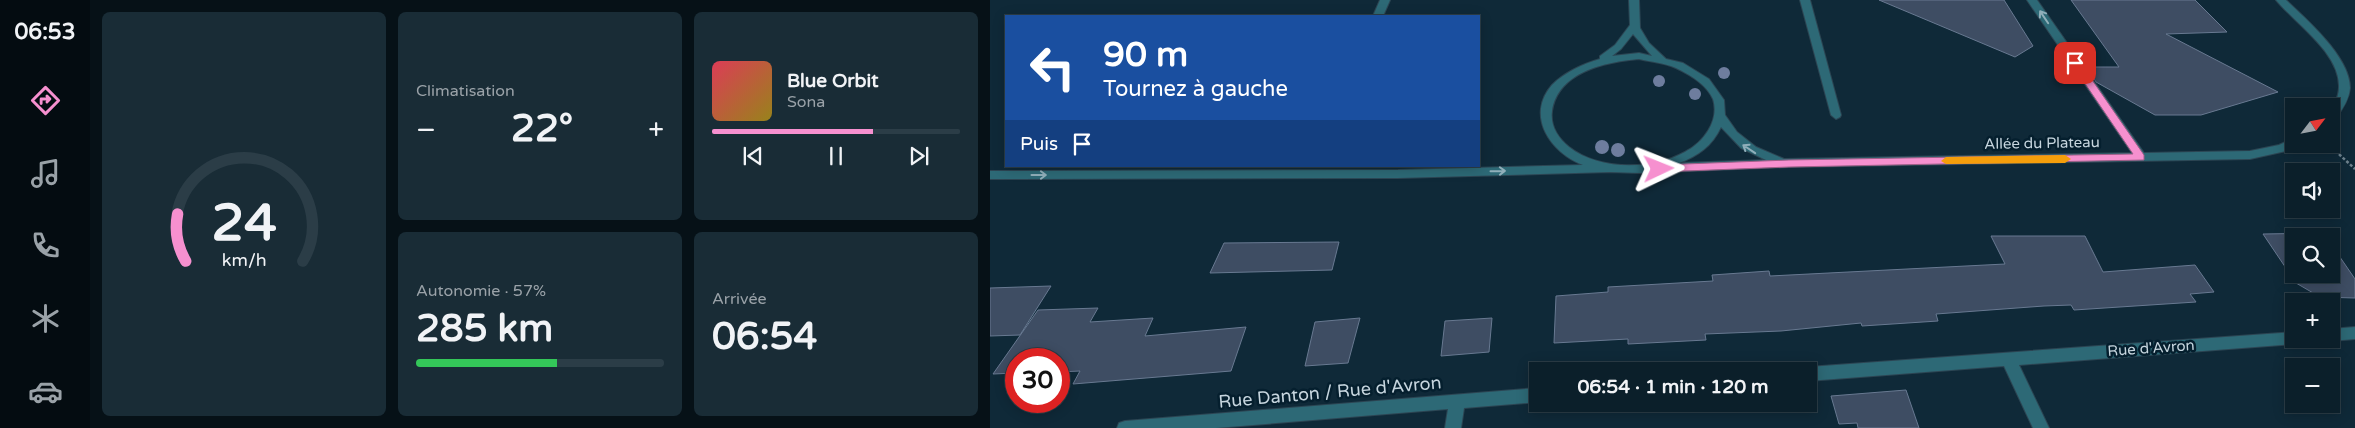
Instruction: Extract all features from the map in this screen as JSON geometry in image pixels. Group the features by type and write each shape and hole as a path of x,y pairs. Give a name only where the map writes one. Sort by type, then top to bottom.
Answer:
{"street":[{"path":"1378,15 1385,0"},
{"path":"1597,63 1618,47 1633,28 1634,0"},
{"path":"1805,0 1836,116"},
{"path":"2032,0 2141,158"},
{"path":"2281,0 2311,28 2332,55 2344,82 2340,105"},
{"path":"1633,28 1644,44 1661,59"},
{"path":"990,175 1311,170 1398,174 1609,168 1641,169 1672,163 1697,151 1713,135 1721,118 1720,101 1711,85 1696,72 1661,59 1619,57 1597,63 1573,74 1555,89 1546,107 1546,126 1558,145 1580,160 1609,168"},
{"name":"Allée du Plateau","path":"1721,118 1731,136 1755,153 1789,163"},
{"name":"Allée du Plateau","path":"1641,169 1789,163 2250,155 2285,146"},
{"path":"2340,334 2355,333"},
{"name":"Rue d'Avron","path":"2008,358 2285,339"},
{"path":"1817,373 2008,358 2040,428"},
{"name":"Rue Danton / Rue d'Avron","path":"1125,428 1529,396"},
{"path":"1453,428 1457,402"}],"path":[{"path":"2338,153 2355,169"}],"building":[{"path":"1879,0 2004,0 2033,46 2015,57"},
{"path":"2071,0 2195,0 2227,32 2166,34 2278,92 2201,115 2155,115 2096,82 2086,67 2119,67"},
{"path":"2263,234 2285,234 2285,267"},
{"path":"1991,236 2085,236 2103,272 2195,265 2214,292 2190,294 2196,302 2074,310 2071,305 2044,306 1936,314 1938,321 1862,326 1861,323 1781,331 1705,334 1706,340 1628,344 1628,339 1554,343 1556,296 1608,292 1608,287 1713,281 1712,275 1769,271 1770,276 2005,264"},
{"path":"1339,242 1332,270 1210,273 1224,243"},
{"path":"2340,257 2355,279 2355,298 2340,298 2340,293 2313,293 2296,283 2340,283"},
{"path":"1051,286 1020,335 990,336 990,288"},
{"path":"1098,308 1090,322 1153,318 1145,336 1246,327 1231,371 1073,384 1080,371 1070,371 1070,348 1011,348 1038,310"},
{"path":"1360,318 1348,363 1305,366 1315,322"},
{"path":"1492,318 1489,352 1441,356 1445,321"},
{"path":"1005,357 1005,373 993,374"},
{"path":"1906,390 1919,428 1858,428 1857,423 1839,424 1831,396"}],"slow traffic":[{"path":"1946,161 2065,159"}],"route":[{"path":"1659,169 1789,163 2141,158 2075,63"}]}
